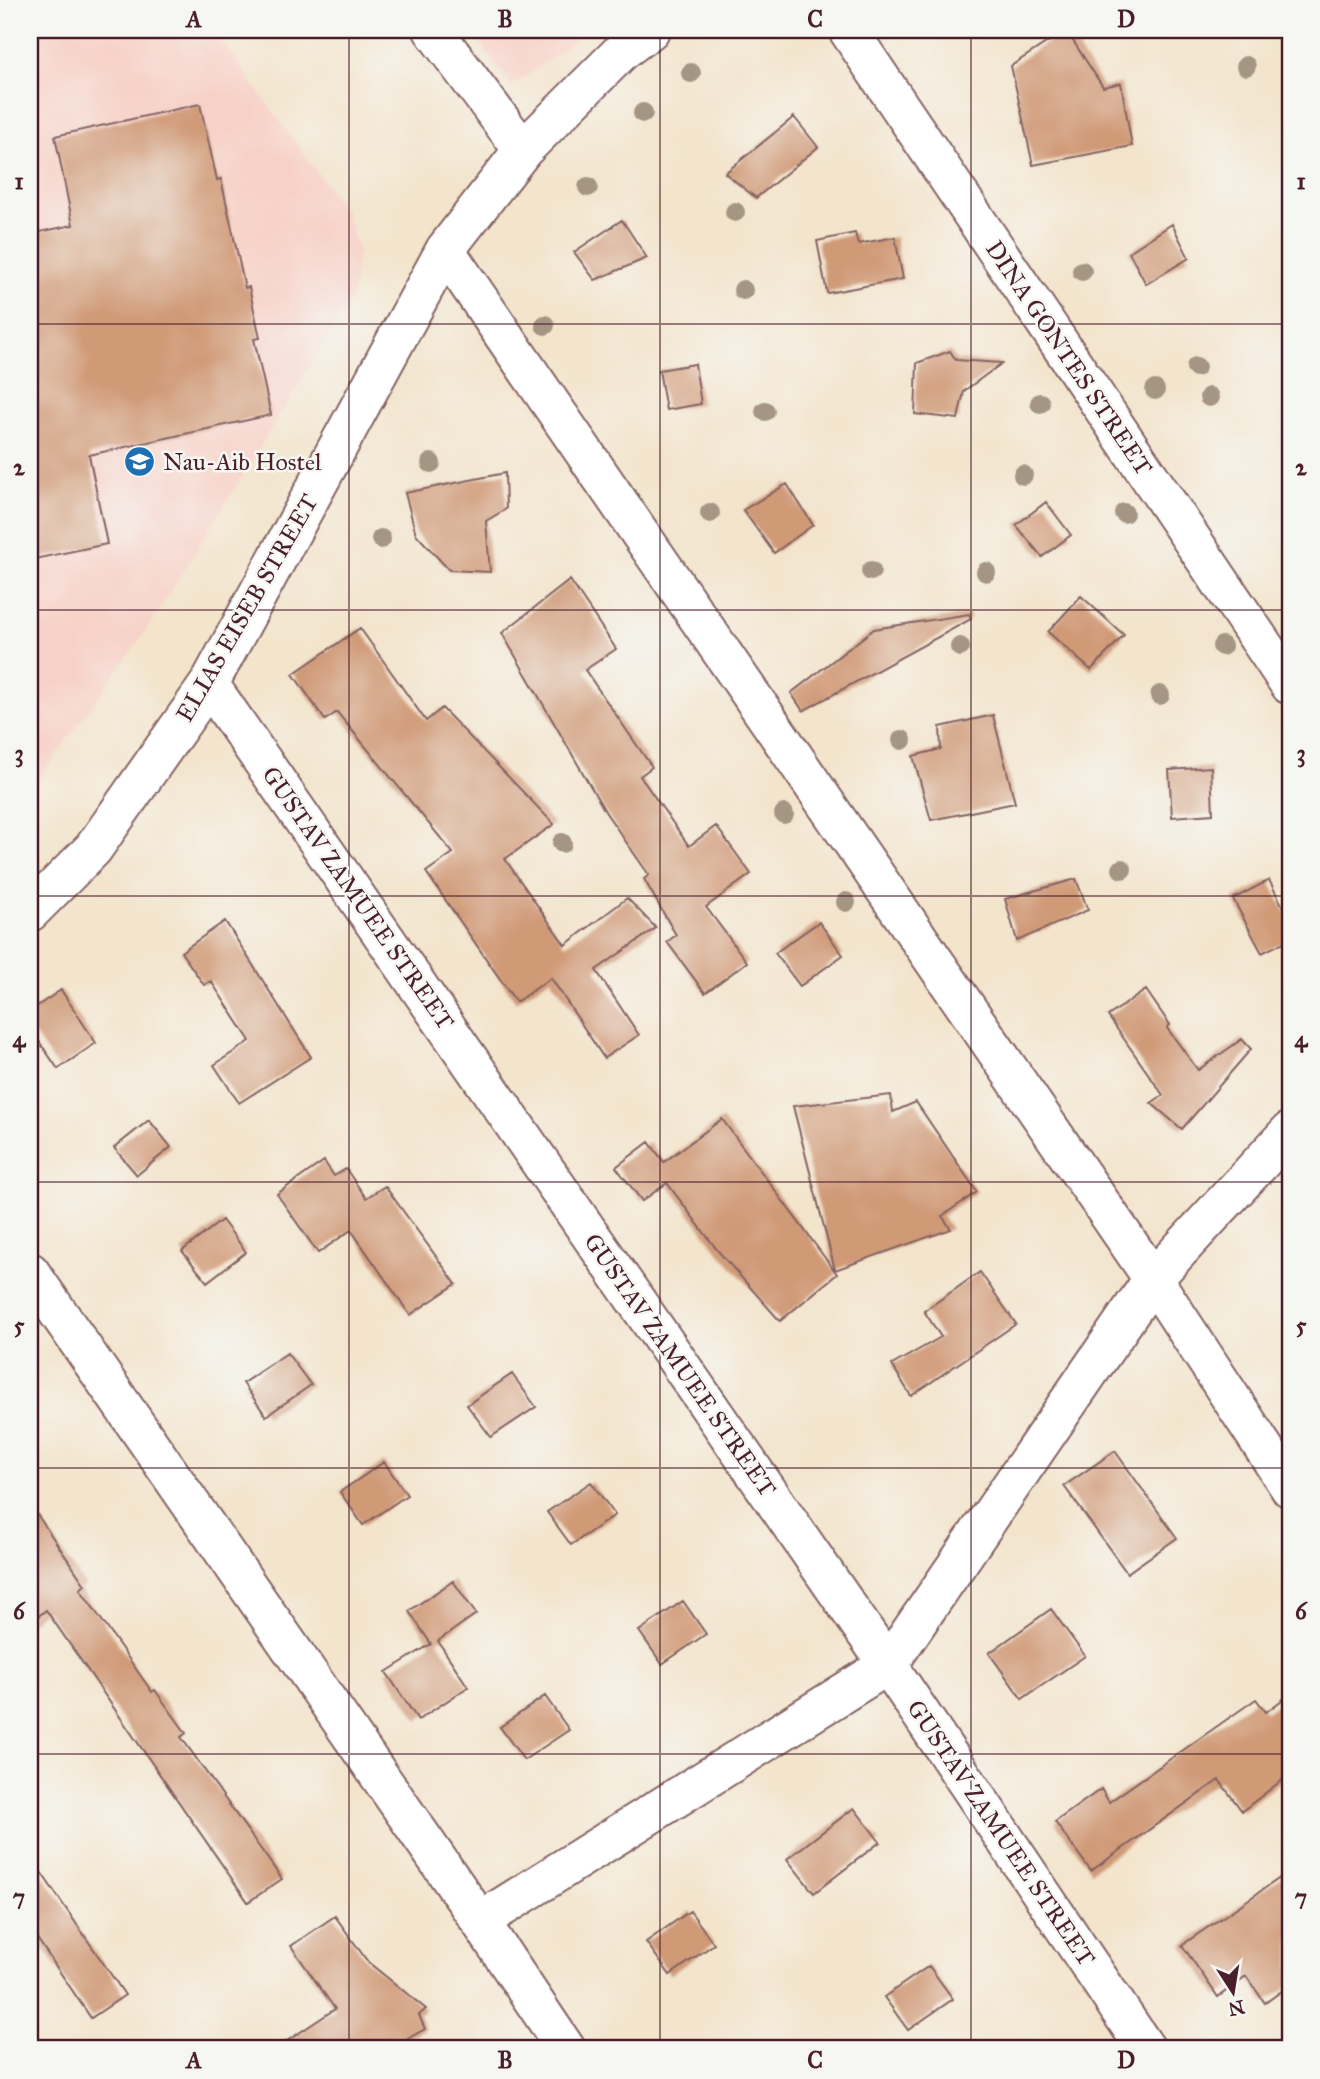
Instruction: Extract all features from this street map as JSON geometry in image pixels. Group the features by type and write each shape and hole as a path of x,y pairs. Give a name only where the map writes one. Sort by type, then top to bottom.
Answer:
{"street":[{"path":"433,30 523,150"},
{"name":"ELIAS EISEB STREET","path":"30,912 93,849 209,684 444,250 523,150 622,51 650,30"},
{"name":"DINA GONTES STREET","path":"848,30 1290,685"},
{"path":"444,250 1153,1279 1290,1488"},
{"name":"GUSTAV ZAMUEE STREET","path":"209,684 888,1665 1146,2049"},
{"path":"480,1921 888,1665 1153,1279 1290,1131"},
{"path":"30,1272 566,2049"}],"shaded area":[{"name":"Nau-Aib Hostel","path":"30,30 214,30 345,211 358,250 352,298 150,625 30,791"},
{"path":"471,30 589,30 512,87"}],"building":[{"path":"1066,30 1103,87 1121,83 1132,146 1033,165 1011,66"},
{"path":"200,104 217,180 221,179 245,288 249,287 260,338 254,339 271,415 89,455 107,544 30,560 30,234 73,225 55,136"},
{"path":"794,117 818,147 756,198 725,173"},
{"path":"622,220 647,258 595,280 574,252"},
{"path":"1172,224 1189,258 1146,284 1129,252"},
{"path":"855,233 858,244 895,237 903,279 827,293 817,241"},
{"path":"950,351 956,360 1002,363 964,391 958,419 915,414 917,363"},
{"path":"695,364 701,404 666,410 659,370"},
{"path":"505,473 506,509 486,521 490,572 449,570 416,534 405,493"},
{"path":"787,484 813,525 774,553 743,510"},
{"path":"1046,502 1071,535 1042,557 1016,525"},
{"path":"570,580 616,649 585,670 652,767 640,776 689,846 716,826 751,874 706,907 747,962 705,993 667,942 676,935 644,879 649,875 606,813 502,633"},
{"path":"1081,596 1124,635 1091,670 1048,632"},
{"path":"969,614 971,619 803,711 791,693 874,629"},
{"path":"360,628 426,721 442,708 554,824 505,859 565,945 627,898 656,928 596,970 639,1035 604,1058 551,978 516,1002 426,872 453,853 337,712 325,720 293,674"},
{"path":"993,715 1015,803 931,820 913,756 941,749 940,727"},
{"path":"1211,767 1213,814 1172,817 1169,770"},
{"path":"1076,879 1088,910 1017,941 1005,899"},
{"path":"1269,880 1290,920 1290,939 1262,953 1233,899"},
{"path":"225,921 311,1057 239,1103 214,1065 250,1041 211,981 204,985 181,952"},
{"path":"819,922 843,955 800,986 775,953"},
{"path":"61,990 96,1043 58,1069 30,1028 30,1011"},
{"path":"1146,990 1170,1025 1167,1028 1198,1070 1242,1039 1251,1049 1182,1129 1151,1103 1163,1095 1108,1016"},
{"path":"891,1095 893,1112 916,1102 977,1192 942,1216 951,1229 835,1270 793,1106"},
{"path":"722,1119 837,1274 780,1321 718,1251 667,1183 642,1201 616,1167 649,1142 664,1162"},
{"path":"149,1120 171,1147 137,1175 114,1148"},
{"path":"324,1161 334,1176 346,1169 366,1198 385,1186 456,1284 410,1315 351,1230 318,1253 277,1194"},
{"path":"222,1220 246,1252 207,1282 182,1251"},
{"path":"980,1272 1016,1324 911,1396 892,1365 941,1337 924,1311"},
{"path":"287,1353 311,1385 266,1416 243,1383"},
{"path":"512,1374 536,1407 491,1437 467,1405"},
{"path":"1115,1451 1177,1538 1127,1573 1064,1486"},
{"path":"384,1462 407,1495 363,1525 340,1492"},
{"path":"591,1482 615,1515 571,1545 547,1512"},
{"path":"30,1504 85,1585 80,1589 152,1692 155,1690 186,1733 181,1737 282,1879 248,1902 46,1610 30,1623"},
{"path":"453,1581 476,1614 438,1641 468,1687 418,1720 386,1672 431,1644 409,1611"},
{"path":"683,1601 706,1634 662,1664 639,1631"},
{"path":"1051,1609 1085,1656 1022,1699 989,1653"},
{"path":"1290,1694 1290,1774 1242,1811 1219,1780 1091,1871 1055,1822 1101,1789 1109,1802 1256,1699 1266,1712"},
{"path":"545,1696 569,1730 524,1760 500,1727"},
{"path":"854,1808 880,1842 814,1893 787,1859"},
{"path":"30,1856 125,1995 91,2018 30,1928"},
{"path":"1290,1871 1290,1985 1265,2003 1246,1976 1218,1997 1182,1945"},
{"path":"690,1911 714,1944 670,1975 646,1942"},
{"path":"335,1916 368,1962 426,2009 419,2015 425,2029 389,2049 275,2049 335,2009 291,1946"},
{"path":"929,1966 953,1999 908,2030 884,1997"}],"place":[{"name":"Nau-Aib Hostel","path":"140,462"}]}
